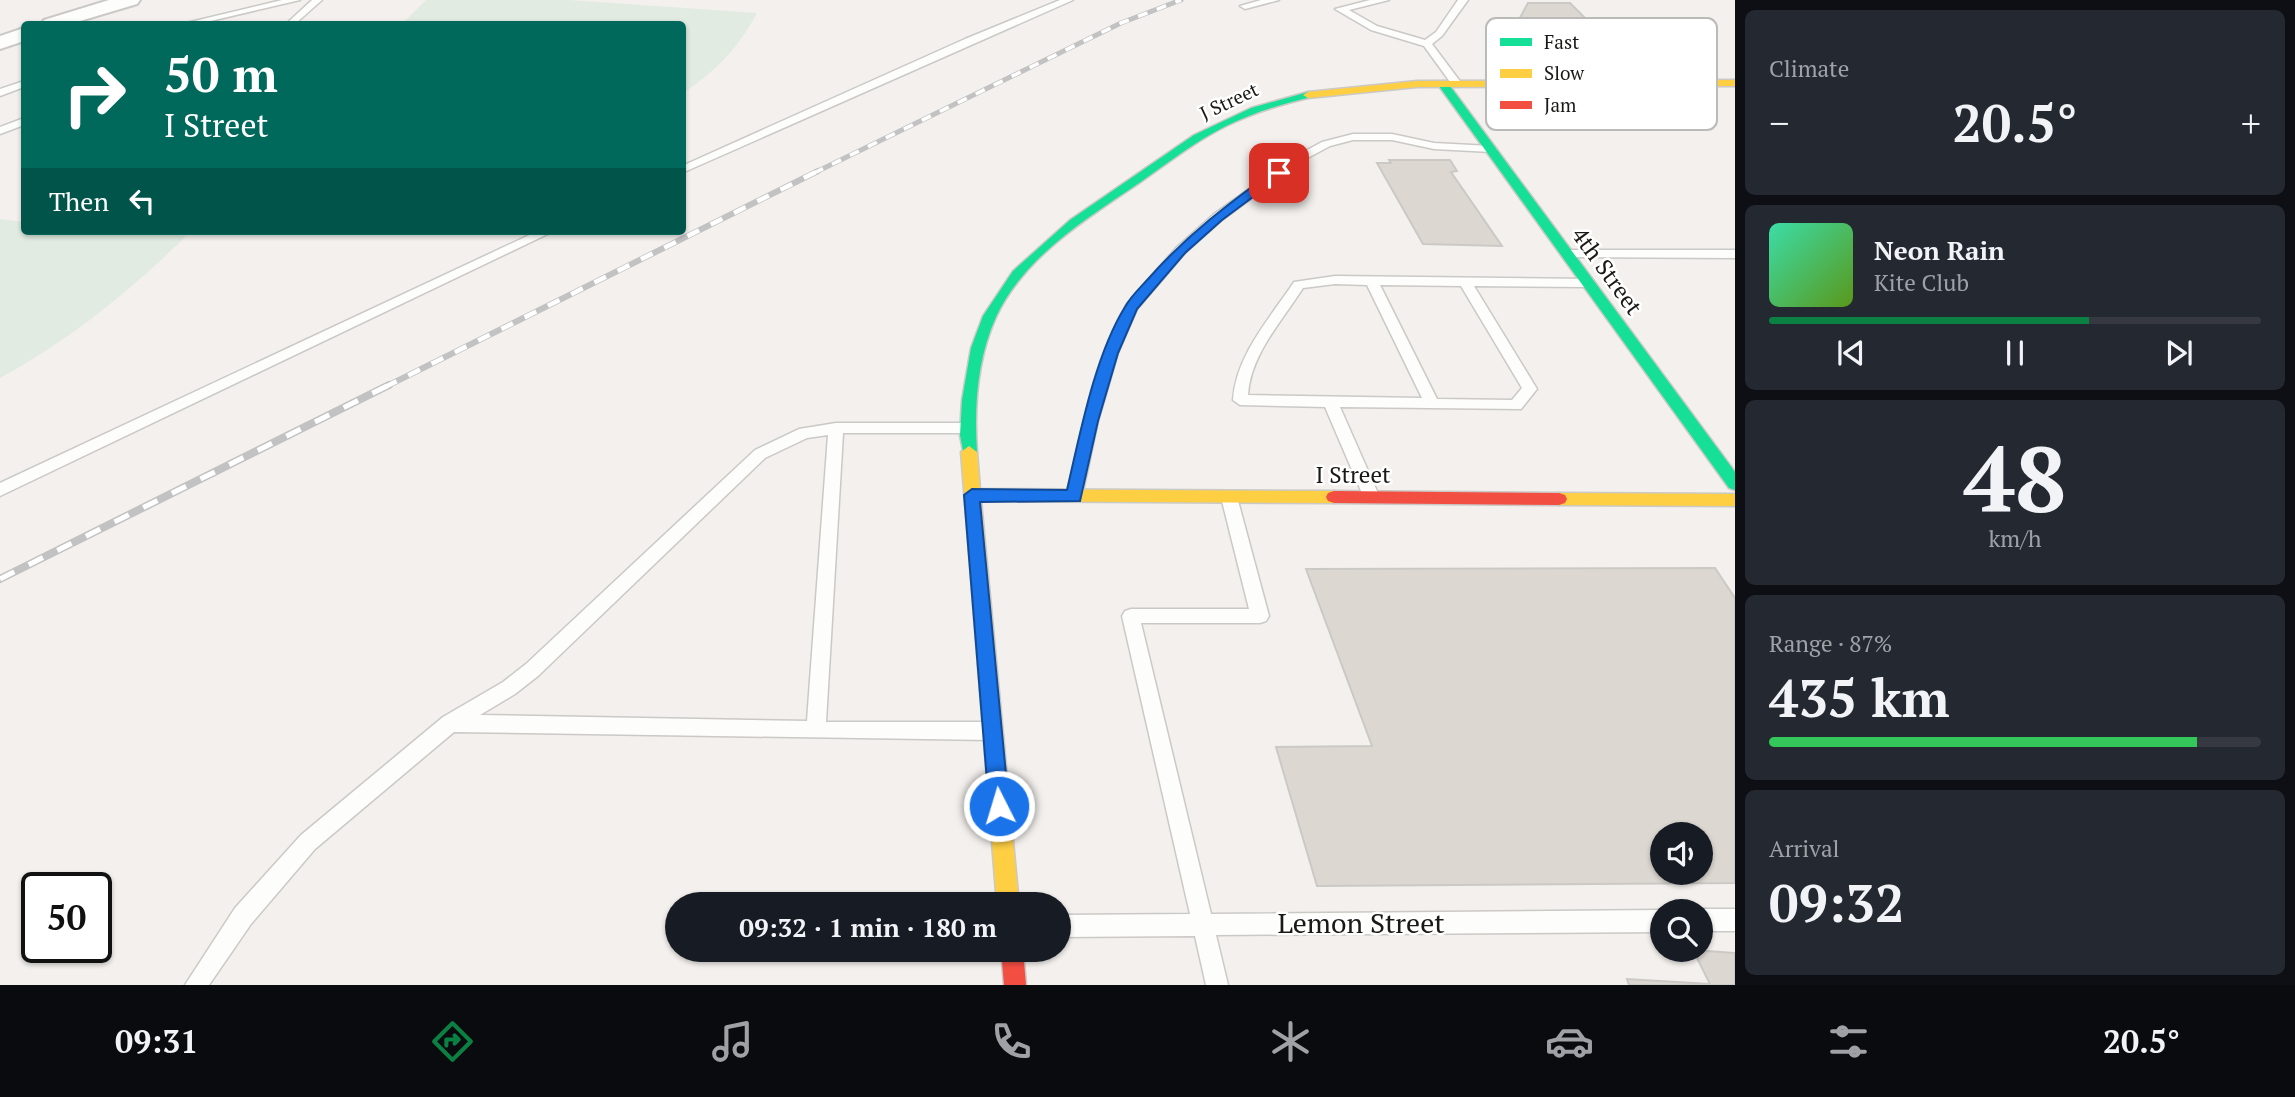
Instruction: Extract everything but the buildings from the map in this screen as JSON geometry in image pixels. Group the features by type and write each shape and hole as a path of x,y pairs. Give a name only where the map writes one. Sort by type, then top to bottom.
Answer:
{"main road":[{"path":"1718,83 1735,71"},
{"name":"J Street","path":"1718,83 1735,83"},
{"name":"J Street","path":"1007,892 967,428 981,338 995,307 1011,282 1039,251 1070,225 1206,134 1246,114 1308,95 1450,84 1486,84"},
{"name":"4th Street","path":"1450,84 1491,149 1735,484"},
{"name":"I Street","path":"972,495 1735,500"},
{"path":"1013,962 1015,985"}],"street":[{"path":"61,21 130,0"},
{"path":"0,43 21,35"}],"lane":[{"path":"200,21 295,0"},
{"path":"293,21 317,0"},
{"path":"686,168 968,41 1068,0"},
{"path":"1245,6 1274,0"},
{"path":"1384,0 1339,9 1374,28 1427,44 1450,84"},
{"path":"1427,44 1439,34 1463,0"},
{"path":"0,93 21,85"},
{"path":"0,131 21,122"},
{"path":"1074,496 1111,353 1131,308 1181,250 1218,217 1298,159 1326,144 1353,137 1392,137 1434,146 1491,149"},
{"path":"0,490 540,235"},
{"path":"1567,254 1735,254"},
{"path":"1465,282 1530,389 1516,405 1240,400 1239,389 1245,370 1299,285 1335,280 1588,283"},
{"path":"1373,281 1432,403"},
{"path":"1330,402 1372,498"},
{"path":"816,730 835,428"},
{"path":"197,985 243,916 308,842 450,723 509,688 532,670 760,454 804,433 835,428 967,428"},
{"path":"1217,985 1131,616 1261,617 1229,497"},
{"path":"450,723 993,731"},
{"name":"Lemon Street","path":"1071,926 1650,920"},
{"path":"1713,920 1735,920"}],"shaded area":[{"path":"426,0 569,0 757,13 725,58 686,91 686,21 405,21"},
{"path":"0,219 21,222 21,235 186,236 143,276 75,331 0,378"}],"railway":[{"path":"814,173 1121,23 1181,0"},
{"path":"385,387 818,171"},
{"path":"0,579 389,385"}],"traffic: fast":[{"path":"1443,84 1735,484"},
{"path":"969,452 971,382 983,332 1003,294 1035,255 1095,208 1211,130 1254,110 1308,95"}],"traffic: slow":[{"path":"1717,83 1735,83"},
{"path":"1308,95 1417,84 1486,84"},
{"path":"969,452 1007,892"},
{"path":"972,495 1334,497"},
{"path":"1559,499 1735,500"}],"traffic: jam":[{"path":"1334,497 1559,499"},
{"path":"1013,962 1015,985"}],"route":[{"path":"999,806 972,495 1074,496 1091,421 1111,353 1131,308 1181,250 1218,217 1279,173"}]}
